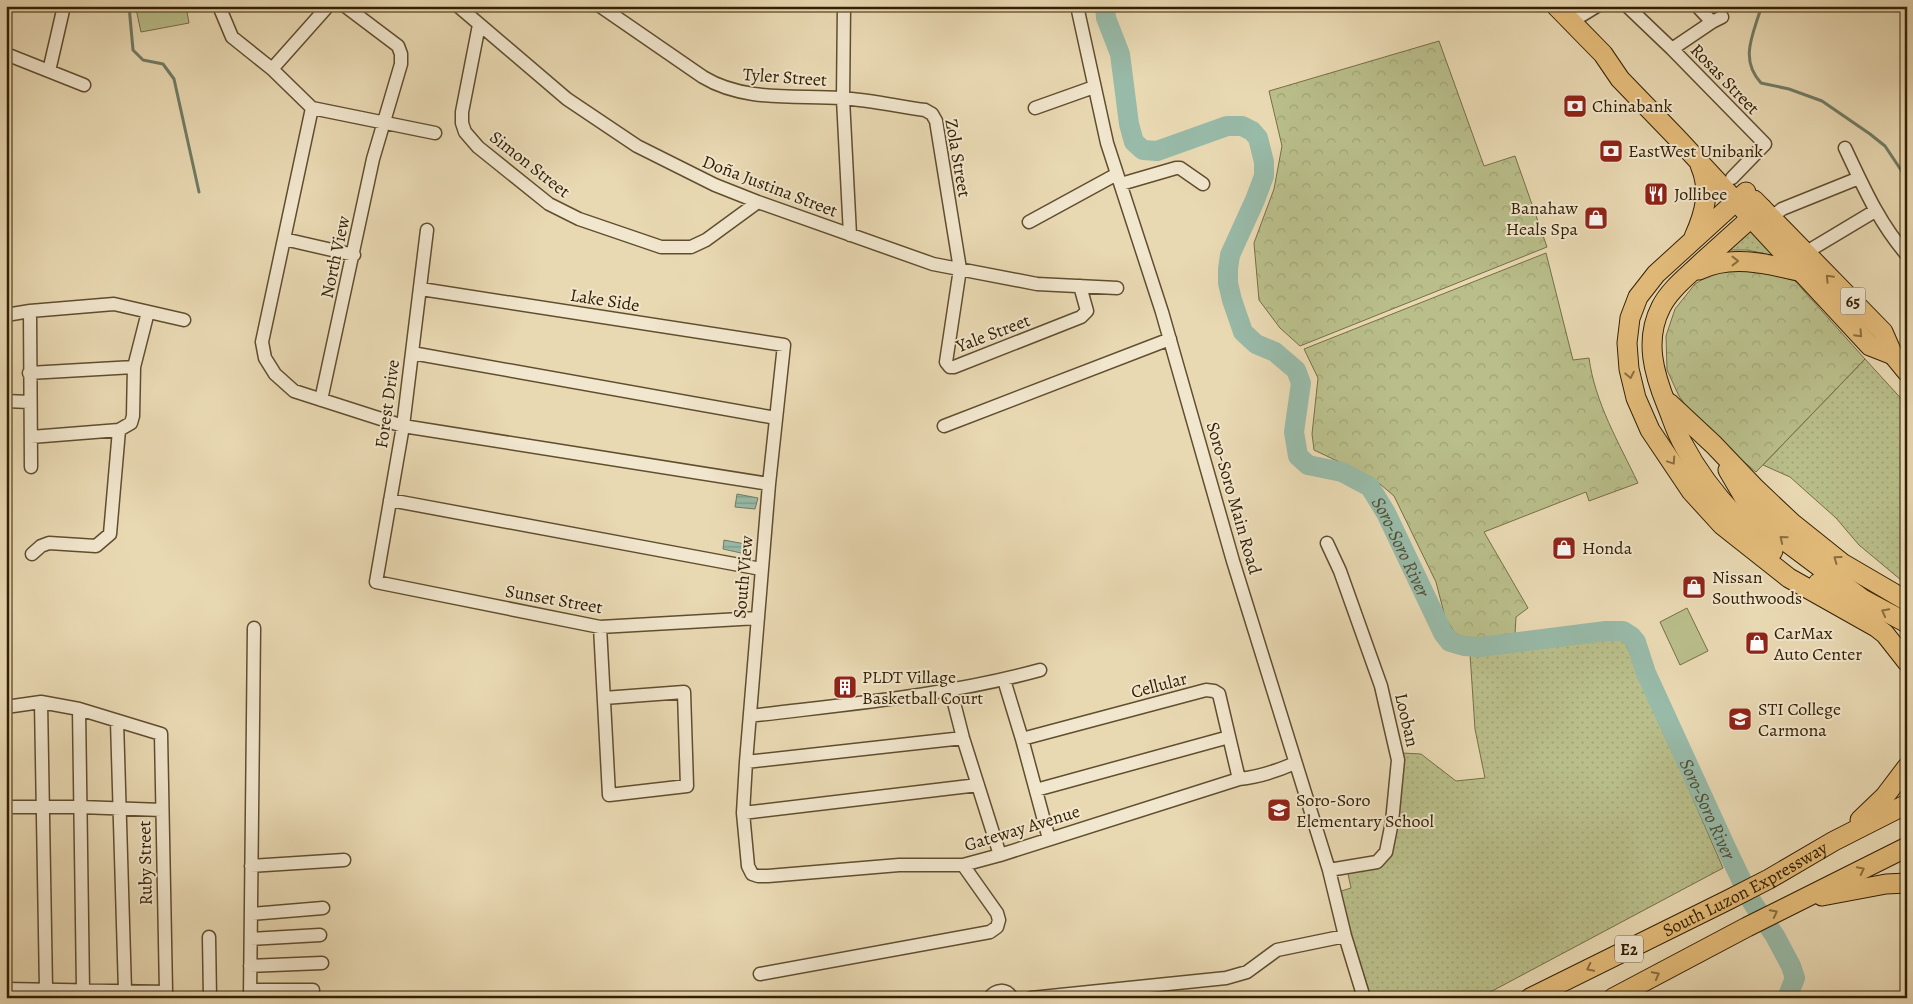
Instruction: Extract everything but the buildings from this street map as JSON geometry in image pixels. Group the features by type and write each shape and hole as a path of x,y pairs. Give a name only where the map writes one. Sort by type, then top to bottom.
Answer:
{"highway":[{"name":"65","path":"1556,6 1603,54 1620,79 1699,162 1805,253 1883,332 1892,355 1907,372"},
{"name":"65","path":"1603,54 1629,70 1732,178 1741,197"},
{"path":"1693,241 1703,215 1706,196 1705,179 1699,162"},
{"path":"1741,197 1656,274 1643,288 1636,302 1628,327 1627,349 1629,369 1640,411 1650,430 1691,491 1706,509 1732,534 1789,578 1866,621 1885,634 1907,642"},
{"name":"65","path":"1761,215 1802,272 1870,346 1892,355"},
{"path":"1761,215 1689,274 1670,293 1658,314 1653,337 1655,376 1682,444 1714,491 1739,521 1800,572 1831,589 1864,600"},
{"path":"1689,274 1716,263 1731,261 1764,264 1802,272"},
{"path":"1664,398 1792,523 1842,563 1907,601"},
{"path":"1714,445 1743,497 1755,513 1781,538 1864,600 1907,623"},
{"path":"1885,634 1907,662"},
{"path":"1834,841 1875,807 1907,767"},
{"name":"South Luzon Expressway","path":"1530,998 1769,879 1834,841 1907,804"},
{"name":"South Luzon Expressway","path":"1613,998 1747,927 1907,847"},
{"path":"1801,900 1886,884 1907,883"}],"street":[{"path":"49,71 64,6"},
{"path":"219,6 232,37 272,70 312,108 435,133"},
{"path":"272,70 328,6"},
{"name":"North View","path":"321,400 354,255 373,159 401,64 401,54 398,46 345,6"},
{"name":"Doña Justina Street","path":"458,6 552,88 620,135 699,178 758,202 920,260 960,270 1037,284 1118,288"},
{"path":"844,6 843,98 850,235"},
{"name":"Soro-Soro Main Road","path":"1077,6 1107,143 1170,339 1233,561 1329,870 1364,998"},
{"path":"1571,22 1597,6"},
{"name":"Rosas Street","path":"1627,6 1765,144 1732,178"},
{"path":"1672,49 1717,19 1697,6"},
{"name":"Tyler Street","path":"606,7 703,77 725,88 748,94 843,98"},
{"name":"Simon Street","path":"479,25 463,102 462,123 466,132 478,147 553,207 579,219 650,244 666,247 685,247 697,245 706,240 758,202"},
{"path":"6,54 84,86"},
{"path":"1035,108 1094,87"},
{"name":"Zola Street","path":"843,98 925,110 932,114 936,121 960,270"},
{"path":"312,108 262,342 265,358 275,374 294,391 403,426 768,484"},
{"path":"1845,148 1875,211 1890,236 1907,255"},
{"path":"1028,222 1119,179 1180,168 1202,184"},
{"path":"1761,215 1782,209 1859,178"},
{"path":"1805,253 1875,211"},
{"name":"Forest Drive","path":"376,582 403,426 427,230"},
{"path":"284,240 354,255"},
{"name":"Yale Street","path":"960,270 946,362 950,367 1082,317 1087,311 1080,286"},
{"name":"Lake Side","path":"421,289 784,345"},
{"path":"6,315 30,311 114,304 184,320"},
{"path":"30,311 29,402 31,467"},
{"path":"31,437 119,430 131,423 133,416 134,367 148,312"},
{"path":"944,426 1170,339"},
{"name":"South View","path":"743,813 768,484 784,345"},
{"path":"412,353 776,418"},
{"path":"29,373 134,367"},
{"path":"6,401 29,402"},
{"path":"32,554 40,546 49,543 96,546 110,534 119,430"},
{"path":"390,500 761,569"},
{"name":"Looban","path":"1327,543 1340,571 1382,686 1398,760 1392,822 1386,852 1376,862 1329,870"},
{"name":"Sunset Street","path":"376,582 600,627 758,618"},
{"path":"600,627 609,795 687,786 684,692 604,698"},
{"path":"254,628 250,994 313,990"},
{"path":"750,716 951,691 1040,670"},
{"path":"1004,680 1049,839"},
{"name":"Cellular","path":"1022,739 1206,690 1214,691 1218,694 1239,779"},
{"path":"951,691 963,738 1000,855"},
{"path":"6,707 41,702 118,721 125,991 6,989"},
{"path":"41,702 46,989"},
{"path":"79,710 83,990"},
{"name":"Ruby Street","path":"118,721 161,734 166,992 125,991"},
{"path":"1036,790 1229,737"},
{"path":"746,762 963,738"},
{"name":"Gateway Avenue","path":"743,813 748,866 752,874 758,876 899,865 963,865 1239,779 1258,777 1295,762"},
{"path":"743,813 978,785"},
{"path":"6,807 162,810"},
{"path":"251,866 344,860"},
{"path":"760,974 990,932 997,927 999,920 997,913 963,865"},
{"path":"252,914 323,908"},
{"path":"251,938 320,935"},
{"path":"1031,998 1226,978 1247,972 1276,950 1346,936"},
{"path":"209,937 210,998"},
{"path":"250,966 322,963"},
{"path":"990,998 993,993 1003,990 1008,992 1012,998"}],"green space":[{"path":"149,6 186,6 189,23 141,32 136,9"},
{"path":"1439,41 1484,166 1515,156 1547,247 1300,346 1280,328 1259,300 1254,243 1274,189 1282,146 1269,91"},
{"path":"1752,224 1781,257 1747,250 1722,250"},
{"path":"1546,253 1573,360 1589,358 1602,407 1638,483 1589,501 1586,492 1484,532 1528,608 1516,617 1515,634 1485,638 1456,635 1445,617 1436,582 1394,496 1373,478 1314,450 1312,434 1318,378 1304,349"},
{"path":"1746,269 1765,272 1795,281 1865,359 1756,472 1698,423 1679,396 1667,370 1666,336 1675,309 1695,284 1717,270"},
{"path":"1865,359 1907,405 1907,585 1859,545 1836,518 1790,477 1763,465"},
{"path":"1687,608 1708,651 1680,665 1660,622"},
{"path":"1608,639 1624,639 1723,868 1479,998 1371,998 1338,892 1351,888 1347,869 1379,863 1402,753 1421,754 1456,781 1485,778 1475,729 1470,654"}],"shaded area":[{"path":"737,494 758,498 755,509 735,507"},
{"path":"724,540 745,544 741,553 723,549"}],"waterway":[{"path":"129,6 133,50 143,60 163,64 174,79 199,192"},
{"name":"Soro-Soro River","path":"1105,6 1106,18 1120,54 1129,124 1134,142 1143,150 1157,151 1227,126 1242,126 1252,131 1258,138 1264,162 1264,176 1230,255 1228,283 1243,332 1256,344 1275,352 1296,370 1301,383 1294,432 1298,456 1308,465 1342,472 1370,487 1386,513 1443,633 1450,642 1464,646 1480,647 1606,631 1623,631 1631,636 1636,642 1646,673 1752,902 1775,936 1791,966 1795,978 1787,998"},
{"path":"1758,6 1760,11 1751,39 1749,57 1751,66 1761,83 1789,89 1822,101 1885,146 1907,179"}],"place":[{"name":"Chinabank","path":"1575,106"},
{"name":"EastWest Unibank","path":"1611,151"},
{"name":"Jollibee","path":"1656,194"},
{"name":"Banahaw Heals Spa","path":"1596,218"},
{"name":"Honda","path":"1564,548"},
{"name":"Nissan Southwoods","path":"1694,587"},
{"name":"CarMax Auto Center","path":"1757,643"},
{"name":"PLDT Village Basketball Court","path":"845,687"},
{"name":"STI College Carmona","path":"1740,719"},
{"name":"Soro-Soro Elementary School","path":"1279,810"}]}
